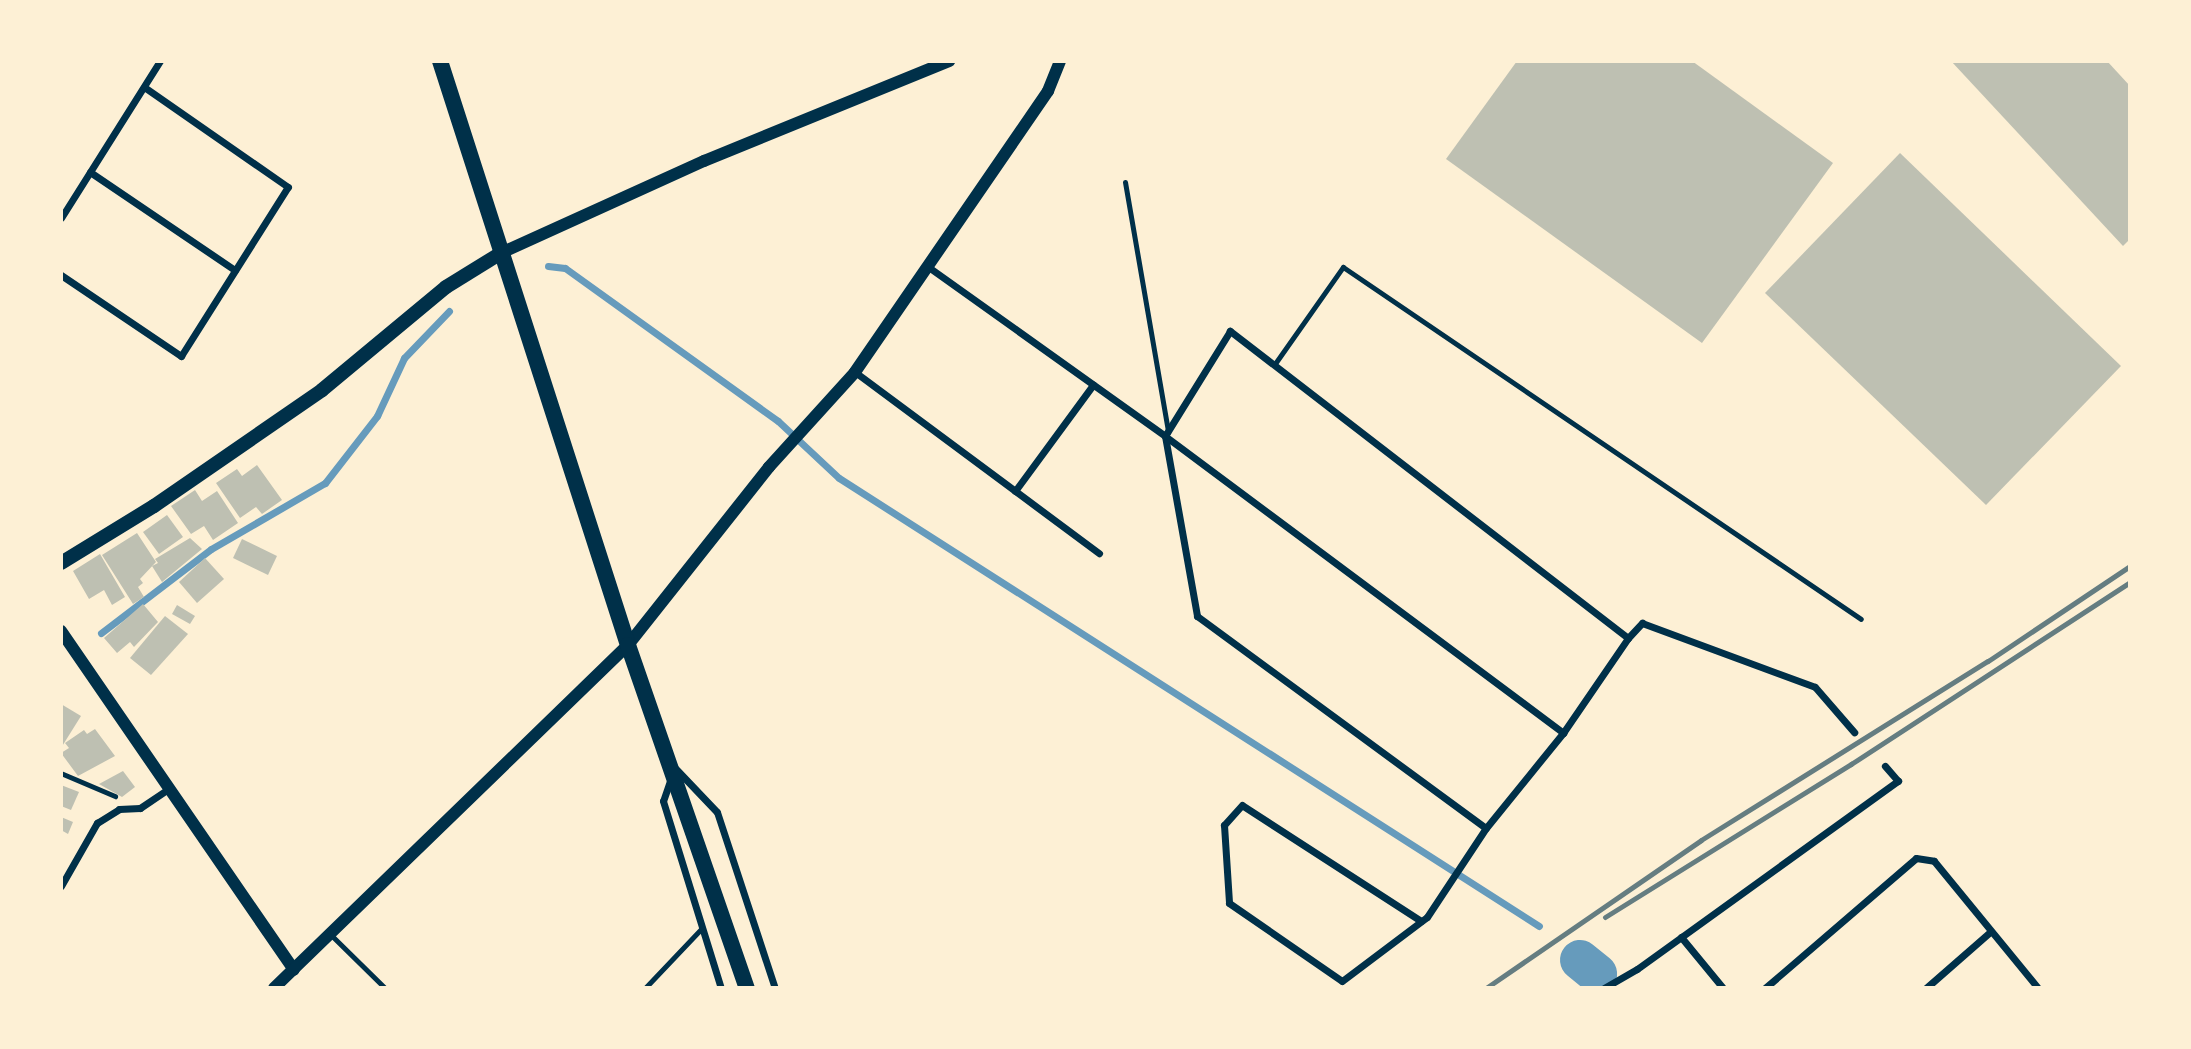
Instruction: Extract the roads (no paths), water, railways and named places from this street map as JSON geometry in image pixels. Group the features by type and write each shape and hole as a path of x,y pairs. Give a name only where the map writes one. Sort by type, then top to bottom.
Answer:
{"main road":[{"path":"440,61 628,645 747,988"},
{"path":"61,563 154,506 322,390 446,287 501,253"}],"street":[{"path":"61,218 160,61"},
{"path":"501,253 704,161 949,61"},
{"path":"274,988 628,645 789,446 855,372 1048,91 1060,61"},
{"path":"61,275 181,356 288,187 144,87"},
{"path":"90,172 235,270"},
{"path":"926,265 1166,434 1563,733"},
{"path":"1486,828 1197,615 1166,434 1230,331 1628,638"},
{"path":"855,372 1099,553"},
{"path":"1015,491 1093,385"},
{"path":"1421,921 1242,805 1224,825 1229,903 1341,984 1421,921 1454,881 1486,828 1563,733 1628,638 1642,623 1815,687 1854,732"},
{"path":"61,631 294,970"},
{"path":"1604,988 1681,937 1898,781 1885,766"},
{"path":"670,767 663,802 721,988"},
{"path":"670,767 717,812 775,988"},
{"path":"61,886 97,823 119,809 140,808 170,788"},
{"path":"1765,988 1916,859 1934,861 2038,988"},
{"path":"1926,988 1991,931"},
{"path":"1681,937 1723,988"}],"lane":[{"path":"1125,182 1166,434"},
{"path":"1274,365 1343,267 1861,619"},
{"path":"645,988 701,929"},
{"path":"330,934 384,988"}],"waterway":[{"path":"548,266 565,268 778,421 839,478 1539,926"},
{"path":"101,633 211,549 325,483 377,416 404,358 449,311"},
{"path":"1580,960 1597,974"}],"railway":[{"path":"1486,988 1701,840 1988,661 2130,566"},
{"path":"1605,917 1851,764 2130,582"}]}
